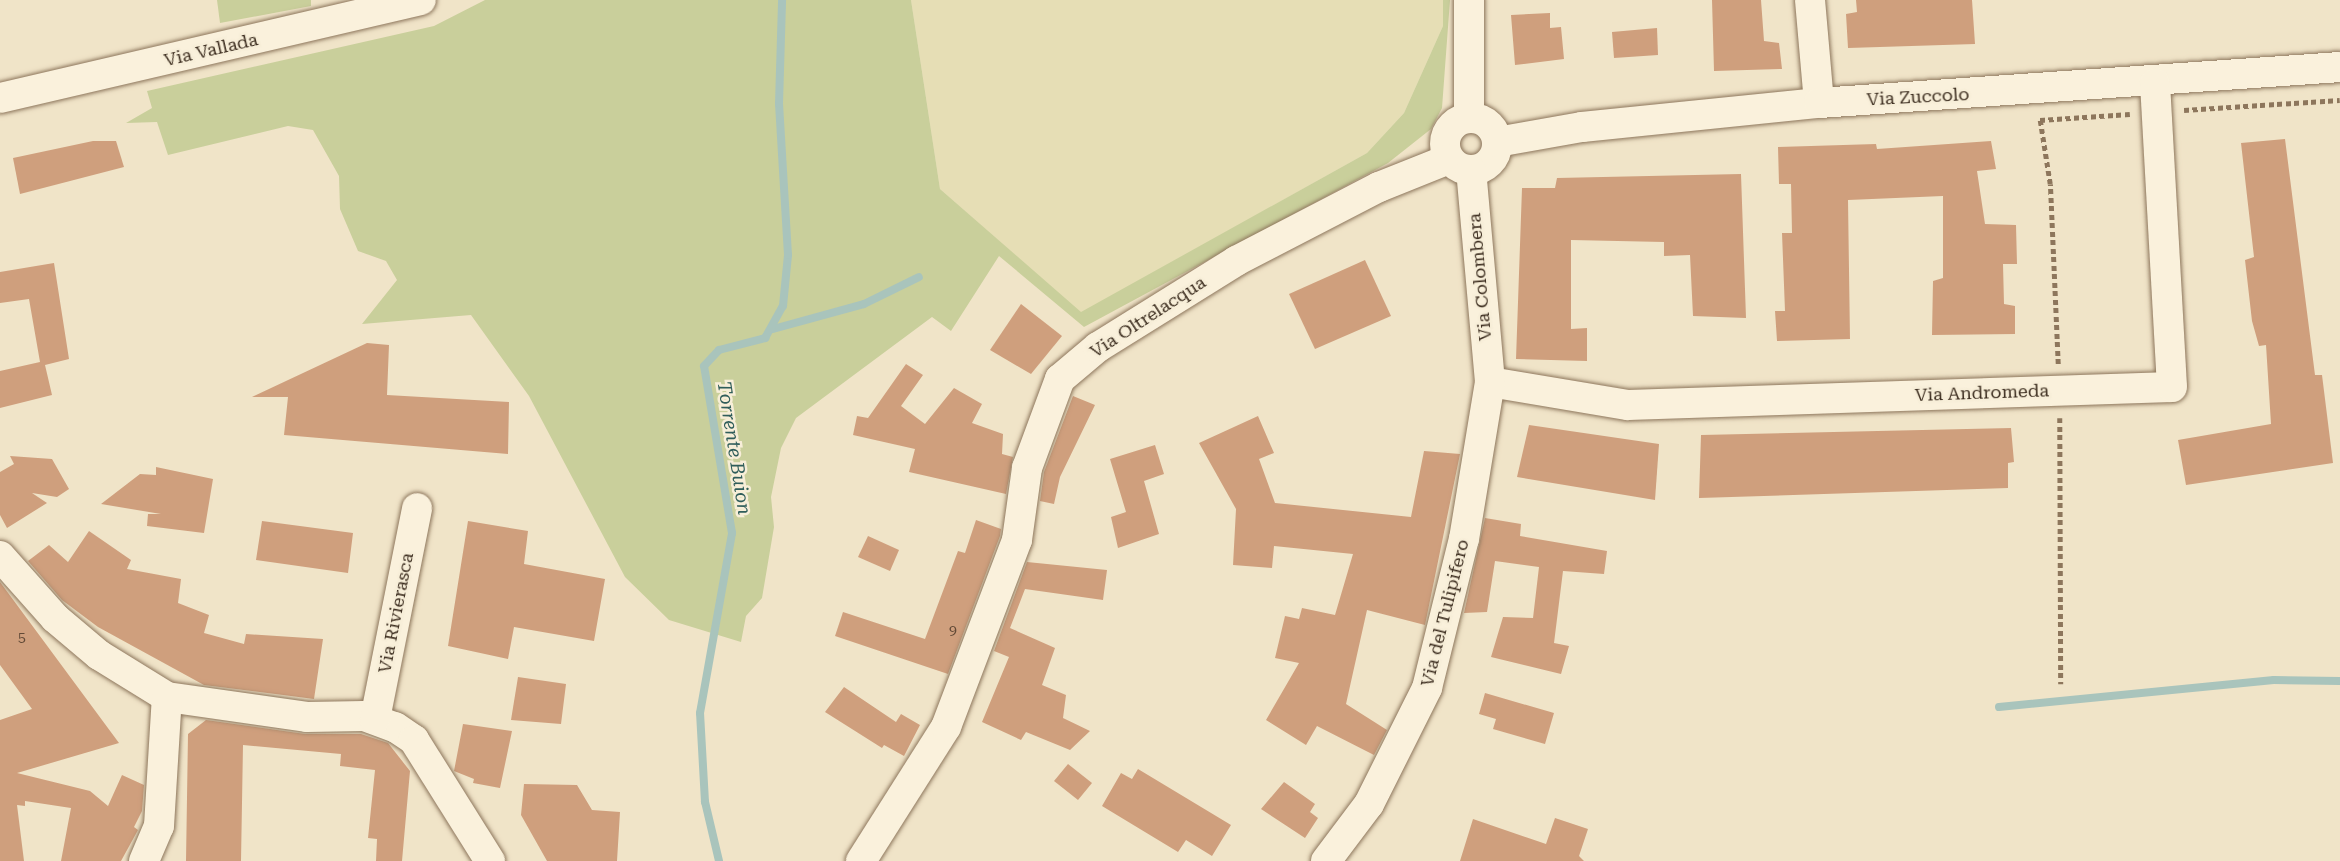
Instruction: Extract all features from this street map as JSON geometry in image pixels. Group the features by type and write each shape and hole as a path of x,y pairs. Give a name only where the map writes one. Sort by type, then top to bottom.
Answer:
{"street":[{"name":"Via Vallada","path":"0,98 421,0"},
{"path":"1469,0 1469,118"},
{"path":"1810,0 1819,103"},
{"name":"Via Zuccolo","path":"1497,142 1582,127 1819,103 2156,97 2340,67"},
{"name":"Via Andromeda","path":"1490,382 1628,405 2172,387 2156,97"},
{"path":"1469,118 1489,125 1497,142 1489,164 1460,165 1446,135 1453,125 1469,118"},
{"name":"Via Colombera","path":"1460,165 1490,382"},
{"name":"Via Oltrelacqua","path":"861,861 947,727 1017,540 1027,468 1060,379 1098,347 1236,261 1379,187 1460,165"},
{"name":"Via del Tulipifero","path":"1326,861 1369,803 1427,688 1464,539 1490,382"},
{"name":"Via Rivierasca","path":"375,719 417,508"},
{"path":"0,556 55,618 99,655 167,697 307,717 375,719 414,740 490,861"},
{"path":"153,854 167,697"}],"path":[{"path":"2062,684 2059,390 2050,184 2040,120 2156,97 2340,100"}],"shaded area":[{"path":"911,0 1443,0 1443,26 1404,113 1367,153 1081,313 940,189"}],"green space":[{"path":"217,0 311,0 311,6 220,23"},
{"path":"485,0 911,0 940,189 1081,312 1367,153 1404,113 1443,26 1443,0 1450,0 1442,108 1431,129 1388,163 1084,327 999,256 951,331 932,317 796,418 781,448 771,497 774,527 762,598 746,616 741,642 669,620 625,577 529,396 471,315 362,324 397,280 386,261 358,251 340,209 339,176 313,130 288,126 168,155 157,122 126,123 152,108 147,91 434,26"}],"building":[{"path":"1712,0 1761,0 1764,41 1779,43 1782,69 1714,71"},
{"path":"1856,0 1972,0 1975,44 1848,48 1846,14 1857,12"},
{"path":"1550,13 1550,28 1561,27 1564,59 1515,65 1511,15"},
{"path":"1657,28 1658,55 1614,58 1612,32"},
{"path":"2285,139 2315,375 2322,375 2333,463 2186,485 2178,440 2271,424 2266,345 2259,346 2252,321 2245,260 2254,257 2241,143"},
{"path":"93,141 116,141 124,167 20,194 13,158"},
{"path":"1991,141 1996,169 1977,171 1985,224 2016,225 2017,264 2003,264 2004,304 2015,306 2015,334 1932,335 1933,281 1943,278 1943,196 1848,200 1850,339 1777,341 1775,311 1785,311 1782,233 1792,233 1791,184 1779,184 1778,147 1876,144 1877,149"},
{"path":"1741,174 1746,318 1693,316 1690,255 1664,256 1664,242 1571,240 1571,329 1587,328 1587,361 1516,359 1522,188 1555,188 1557,178"},
{"path":"1365,260 1391,316 1315,349 1289,294"},
{"path":"54,263 69,359 45,365 52,395 0,408 0,371 40,362 29,299 0,303 0,272"},
{"path":"1021,304 1062,336 1031,374 990,350"},
{"path":"367,343 389,345 387,395 509,402 508,454 284,435 288,397 252,397"},
{"path":"906,364 923,375 901,406 925,424 954,388 982,404 972,423 1003,434 1002,454 1013,457 1006,494 909,472 915,449 853,435 857,416 868,418"},
{"path":"1073,396 1095,405 1060,477 1054,504 1040,501 1044,472"},
{"path":"1258,416 1274,453 1259,459 1275,503 1411,517 1424,451 1460,454 1425,625 1367,610 1346,704 1387,730 1374,755 1317,726 1306,745 1266,720 1299,663 1275,658 1285,616 1299,619 1302,608 1335,615 1353,554 1274,546 1272,568 1233,565 1236,509 1199,443"},
{"path":"1529,425 1659,444 1655,500 1517,477"},
{"path":"2011,428 2014,462 2008,463 2008,488 1699,498 1701,435"},
{"path":"1155,445 1164,474 1144,481 1159,534 1118,548 1111,517 1126,512 1110,459"},
{"path":"10,456 52,459 69,489 57,497 32,493 47,503 7,528 0,515 0,472 14,464"},
{"path":"156,467 213,479 204,533 147,526 148,514 161,514 101,504 140,474 156,475"},
{"path":"1485,518 1521,524 1520,536 1607,551 1604,574 1563,571 1554,643 1569,646 1561,674 1491,657 1503,617 1533,618 1539,567 1495,561 1487,612 1464,613"},
{"path":"976,520 1001,529 1000,536 948,674 835,636 843,612 925,639 958,551 965,553"},
{"path":"262,521 353,533 348,573 256,560"},
{"path":"468,521 528,531 524,564 605,579 594,641 514,627 508,659 448,646"},
{"path":"89,531 131,560 127,569 181,579 178,603 209,615 204,633 244,644 246,634 323,639 314,699 204,685 98,627 62,600 28,561 49,545 68,562"},
{"path":"868,536 899,550 890,571 858,557"},
{"path":"1027,562 1107,570 1103,600 1025,589 1010,628 1055,648 1042,685 1066,695 1063,718 1090,731 1070,750 1026,732 1021,740 982,722 1009,657 994,651"},
{"path":"0,582 119,743 17,773 90,791 108,806 122,775 144,785 142,811 134,827 138,830 121,861 61,861 71,808 25,801 25,806 17,805 24,861 0,861 0,720 32,709 0,665"},
{"path":"518,677 566,684 561,724 511,720"},
{"path":"844,687 896,722 901,714 920,725 904,756 884,745 882,748 825,712"},
{"path":"1485,693 1554,713 1545,744 1493,729 1496,719 1479,714"},
{"path":"206,720 305,734 361,734 388,743 410,771 402,861 376,861 377,839 368,838 375,770 340,766 341,754 243,745 241,861 186,861 188,734"},
{"path":"463,724 512,731 500,788 473,783 474,779 454,771"},
{"path":"1068,764 1092,783 1078,800 1054,781"},
{"path":"1138,769 1231,825 1212,856 1186,840 1178,852 1102,806 1121,773 1132,779"},
{"path":"1284,782 1315,804 1310,812 1318,818 1305,838 1261,809"},
{"path":"524,784 577,785 592,810 620,812 617,861 547,861 521,815"},
{"path":"1555,818 1588,829 1579,856 1584,861 1460,861 1473,819 1546,844"}],"waterway":[{"name":"Torrente Buion","path":"719,861 705,802 700,713 732,533 704,366 719,350 765,338 783,306 788,255 779,104 782,0"},
{"path":"773,329 864,304 919,277"},
{"path":"1999,707 2274,680 2340,681"}]}
